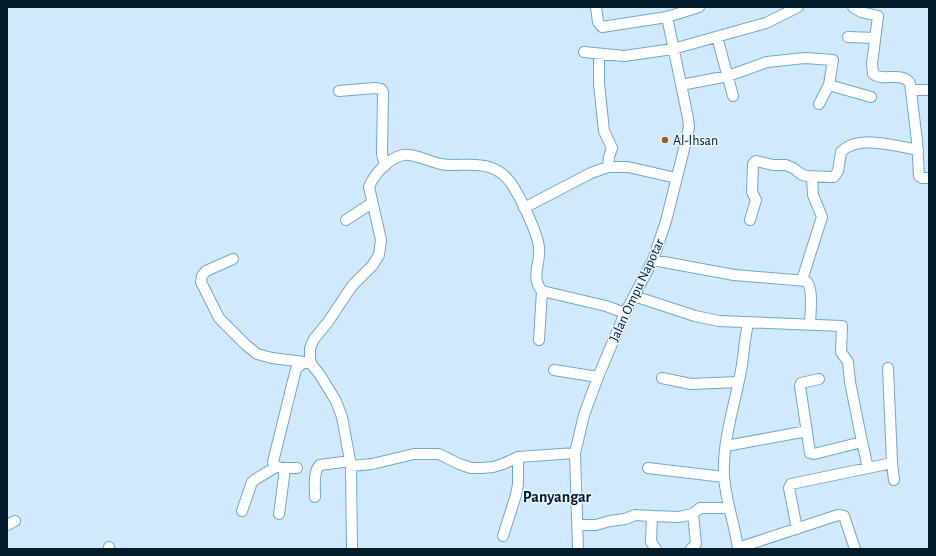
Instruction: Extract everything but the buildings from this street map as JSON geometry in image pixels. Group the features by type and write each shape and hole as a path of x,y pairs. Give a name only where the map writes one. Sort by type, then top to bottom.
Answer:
{"street":[{"path":"596,7 598,22 602,27 667,17 699,7"},
{"path":"584,52 624,56 673,49 766,23 798,7"},
{"path":"853,7 861,12 879,11 872,64 873,74 877,76 904,78 910,83 918,150 919,176 922,178 929,178"},
{"name":"Jalan Ompu Napotar","path":"578,549 575,453 584,415 624,313 653,260 666,222 689,127 667,17"},
{"path":"717,37 733,96"},
{"path":"848,37 875,38"},
{"path":"599,54 599,84 604,131 612,148 608,167"},
{"path":"681,85 728,76 767,62 814,58 833,61 829,85 819,104"},
{"path":"829,85 871,97"},
{"path":"339,91 375,88 381,89 383,92 382,154 385,166"},
{"path":"912,90 929,90"},
{"path":"750,220 756,200 752,192 753,164 755,161 773,165 786,165 801,174 834,177 838,171 841,152 846,148 859,143 880,143 918,150"},
{"path":"308,363 310,360 310,348 314,339 328,322 352,286 372,266 379,255 380,240 369,187 372,179 398,156 405,154 432,163 448,166 487,166 498,170 511,184 524,208 535,234 539,247 536,276 538,286 542,291 606,306 624,313"},
{"path":"524,208 591,173 608,167 628,167 676,178"},
{"path":"802,280 822,217 813,194 812,176"},
{"path":"346,220 372,203"},
{"path":"233,259 206,271 202,276 201,282 219,318 257,354 272,358 308,363 320,375 336,401 342,417 350,464 352,549"},
{"path":"653,260 734,275 802,280 809,283 810,325"},
{"path":"539,340 542,291"},
{"path":"634,296 719,322 842,326 841,352 848,362 850,382 868,468"},
{"path":"748,323 726,446 724,477 728,508 738,541 738,549 838,515 842,515 846,521 855,549"},
{"path":"297,468 281,468 274,465 274,458 283,427 294,375 298,366 308,363"},
{"path":"888,368 894,480"},
{"path":"554,370 598,377"},
{"path":"662,378 691,384 738,382"},
{"path":"819,379 801,383 800,385 810,450 812,454 862,442"},
{"path":"726,446 807,431"},
{"path":"315,497 316,471 317,467 320,465 372,464 414,454 439,454 471,468 482,468 503,464 518,457 575,453"},
{"path":"503,536 516,495 518,484 518,457"},
{"path":"797,529 789,488 791,484 892,463"},
{"path":"242,511 252,482 281,468"},
{"path":"278,514 281,468"},
{"path":"648,468 724,477"},
{"path":"578,525 596,525 625,519 635,515 680,517 692,514 700,508 728,508"},
{"path":"690,549 696,544 692,514"},
{"path":"652,516 650,541 656,549"}],"place":[{"name":"Al-Ihsan","path":"665,140"}],"district":[{"name":"Panyangar","path":"557,496"}]}
